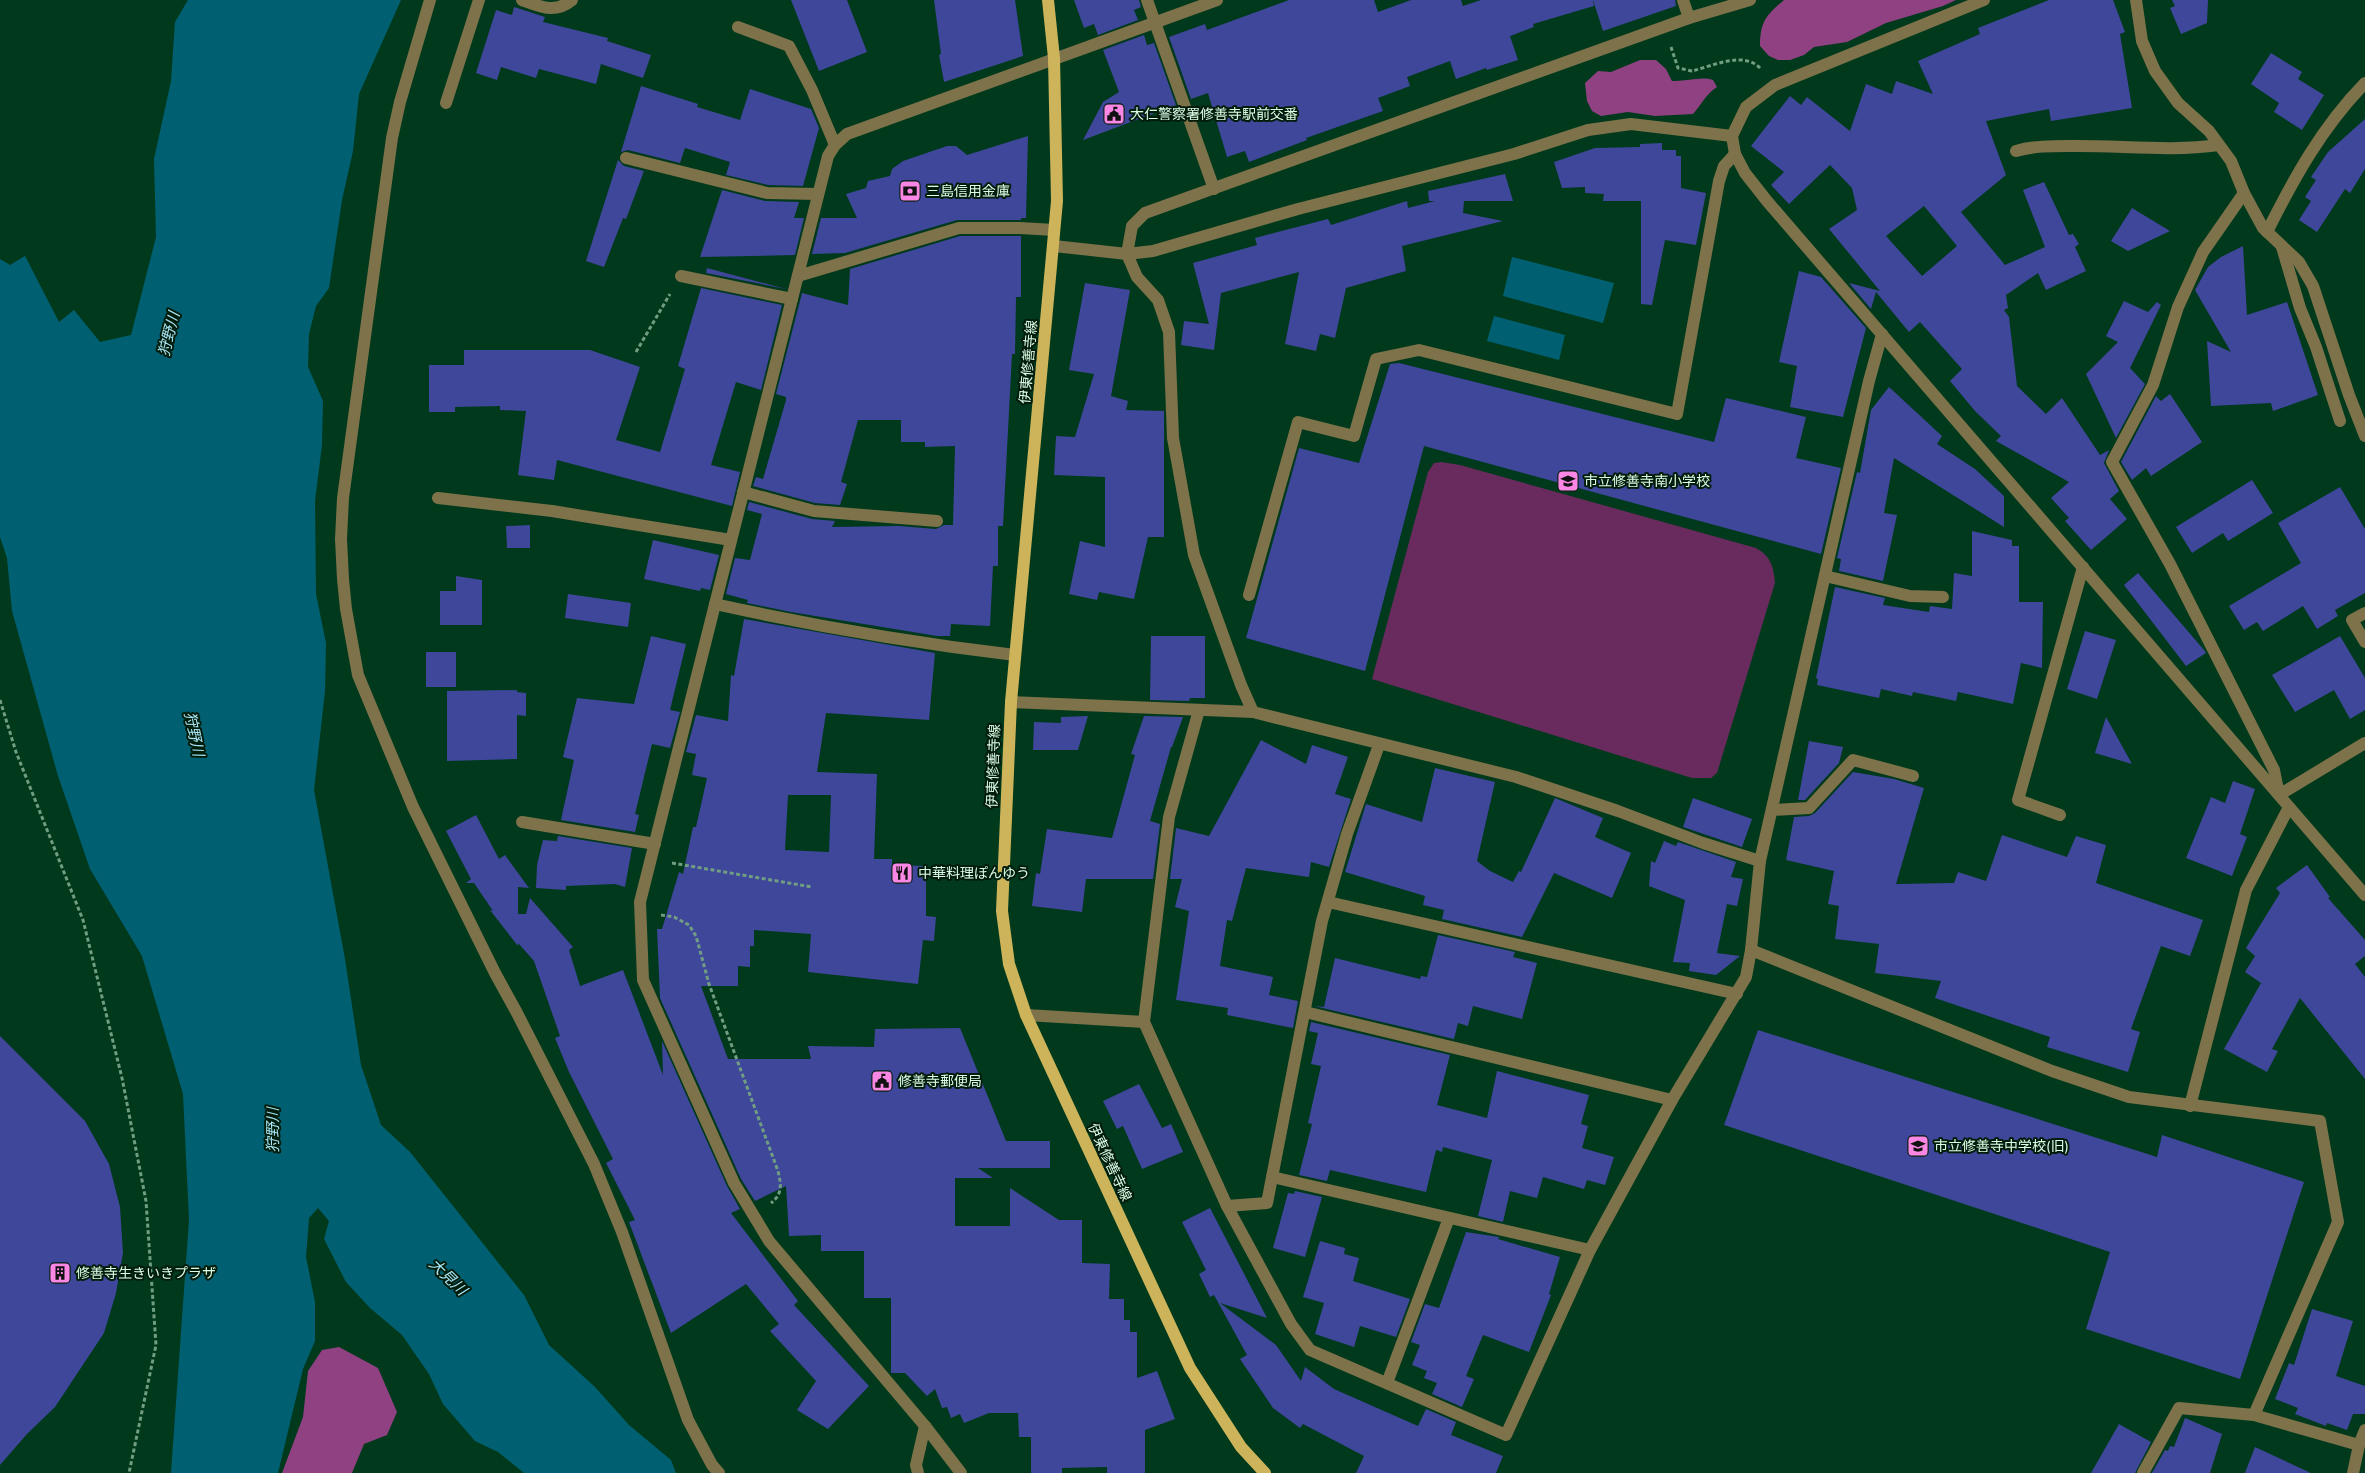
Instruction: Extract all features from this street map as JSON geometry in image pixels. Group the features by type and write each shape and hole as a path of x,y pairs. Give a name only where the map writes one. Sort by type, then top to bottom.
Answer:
{"main road":[{"name":"伊東修善寺線","path":"1048,0 1054,58 1057,201 1010,702 1002,911 1009,964 1026,1014 1190,1368 1241,1447 1265,1473"}],"street":[{"path":"430,0 400,102 392,138 345,483 342,547 350,639 358,676 413,807 495,973 594,1164 625,1240 688,1420 712,1465 719,1473"},
{"path":"446,103 479,0"},
{"path":"522,0 547,9 562,8 572,0"},
{"path":"1147,0 1214,189"},
{"path":"961,1473 925,1426 768,1241 734,1183 643,980 640,902 818,194 828,156 835,145 847,134 1218,0"},
{"path":"1683,0 1689,18"},
{"path":"1253,712 1194,555 1173,438 1169,332 1158,300 1137,277 1127,254 1132,226 1145,213 1666,26 1750,0"},
{"path":"1984,0 1855,51 1771,88 1746,107 1732,136 1735,154 1745,172 1768,201 2365,895"},
{"path":"2136,0 2142,41 2155,71 2178,103 2209,131 2231,161 2244,193 2267,232 2299,262 2313,286 2348,395 2364,432"},
{"path":"738,27 789,46 812,90 835,145"},
{"path":"2267,232 2312,149 2338,111 2365,83"},
{"path":"1054,246 1127,254 1153,251 1327,202 1514,154 1588,130 1631,124 1732,136"},
{"path":"2016,151 2029,147 2190,149 2219,145"},
{"path":"1250,595 1298,422 1354,436 1376,359 1419,350 1677,414 1719,181 1724,166 1735,154"},
{"path":"626,158 766,193 818,194"},
{"path":"2244,193 2204,252 2178,307 2153,385 2112,462 2170,564 2274,770 2279,795"},
{"path":"798,276 958,228 1054,230"},
{"path":"2281,245 2300,308 2316,347 2340,421"},
{"path":"681,276 792,300"},
{"path":"1199,710 1169,817 1144,1022 1227,1206 1291,1324 1310,1350 1506,1435 1590,1250 1672,1100 1746,977 1751,950 1760,861 1869,381 1882,334"},
{"path":"743,492 814,511 937,521"},
{"path":"438,498 552,511 731,540"},
{"path":"2060,815 2018,800 2083,567"},
{"path":"1825,576 1910,596 1943,597"},
{"path":"715,604 813,624 941,646 1015,655"},
{"path":"2365,613 2352,620 2365,642"},
{"path":"1010,702 1253,712 1516,778 1618,810 1703,843 1760,861"},
{"path":"2279,795 2365,743"},
{"path":"1227,1206 1267,1203 1322,921 1347,834 1379,745"},
{"path":"1772,810 1809,808 1853,760 1912,776"},
{"path":"2190,1106 2246,890 2289,807"},
{"path":"522,822 655,844"},
{"path":"1328,902 1737,994"},
{"path":"1751,950 2052,1071 2129,1097 2320,1121 2338,1222 2254,1415"},
{"path":"1305,1012 1672,1100"},
{"path":"1026,1014 1144,1022"},
{"path":"1272,1177 1590,1250"},
{"path":"1387,1383 1448,1218"},
{"path":"2143,1473 2179,1408 2254,1415 2359,1445"},
{"path":"918,1473 916,1465 925,1426"},
{"path":"2353,1473 2359,1445 2365,1430"}],"path":[{"path":"1666,26 1678,68 1692,71 1746,59 1756,62 1764,72 1771,88"},
{"path":"636,352 681,276"},
{"path":"0,700 16,752 83,920 122,1078 146,1201 156,1344 129,1473"},
{"path":"651,859 812,887"},
{"path":"641,912 674,917 689,926 696,936 709,984 778,1171 782,1187 777,1199 751,1213"}],"shaded area":[{"path":"1784,0 1956,0 1943,6 1886,23 1847,42 1814,47 1804,55 1790,60 1778,60 1769,56 1760,46 1760,38 1768,15"},
{"path":"1640,60 1656,60 1666,69 1672,81 1708,79 1713,80 1717,87 1693,114 1655,116 1628,112 1601,116 1592,111 1587,101 1585,83 1598,71 1611,72"},
{"path":"1441,462 1460,465 1756,548 1768,558 1772,566 1775,583 1717,773 1711,778 1692,778 1372,679 1428,472 1434,463"},
{"path":"339,1347 378,1368 397,1412 387,1435 364,1444 352,1473 282,1473 303,1417 308,1371 322,1350"}],"water":[{"path":"188,0 401,0 359,94 353,151 342,200 329,288 316,306 309,334 308,367 323,401 322,445 315,501 316,594 326,643 325,691 314,790 345,959 361,1065 381,1125 410,1152 524,1295 549,1345 595,1387 629,1425 671,1460 676,1473 524,1473 498,1452 475,1441 443,1404 429,1374 402,1335 370,1308 346,1282 324,1239 329,1221 318,1208 309,1218 306,1257 315,1302 315,1341 303,1369 278,1473 171,1473 189,1220 183,1094 142,956 90,869 58,776 12,611 7,558 0,537 0,259 10,265 25,256 59,322 74,310 100,342 131,335 156,237 154,159 171,81 175,22"},
{"path":"1512,257 1614,283 1603,323 1503,296"},
{"path":"1494,316 1565,335 1559,360 1487,341"}],"building":[{"path":"791,0 847,0 867,52 819,71"},
{"path":"934,0 1015,0 1023,56 944,82 939,55 941,54"},
{"path":"1074,0 1139,0 1141,7 1134,10 1138,20 1098,35 1094,24 1084,28"},
{"path":"1289,0 1374,0 1378,12 1411,0 1461,0 1463,6 1481,0 1593,0 1594,6 1533,24 1534,27 1510,36 1518,60 1487,70 1486,68 1456,79 1450,61 1407,77 1410,86 1378,98 1383,111 1306,138 1307,140 1249,162 1245,151 1227,157 1208,93 1191,99 1169,37 1205,24 1207,30"},
{"path":"1593,0 1675,0 1676,6 1603,31"},
{"path":"2049,0 2113,0 2125,32 2120,34 2132,108 2051,121 2049,109 1986,121 2006,175 1961,212 2005,265 2045,247 2023,190 2044,182 2069,235 2073,234 2079,244 2075,247 2086,271 2046,290 2038,273 2006,295 2008,308 2004,310 2009,317 2017,386 2046,414 2062,398 2100,455 2109,450 2104,463 2119,491 2110,499 2127,519 2091,550 2065,521 2069,518 2051,498 2069,482 1996,441 2001,436 1975,411 1950,381 1962,369 1920,322 1909,332 1876,292 1871,309 1849,283 1880,291 1829,229 1857,210 1852,188 1830,165 1789,204 1771,185 1784,172 1751,146 1790,96 1801,105 1807,97 1850,131 1866,84 1892,94 1896,81 1933,94 1918,61 1980,34 1978,28","holes":["1924,206 1957,246 1922,276 1886,236"]},
{"path":"2172,0 2208,0 2207,23 2181,34 2170,8 2175,6"},
{"path":"514,7 545,17 543,22 608,38 607,41 651,55 643,78 601,64 596,84 539,69 536,78 501,67 497,80 476,73 496,10 512,15"},
{"path":"1144,35 1147,45 1154,43 1176,105 1083,140 1103,102 1119,92 1103,50"},
{"path":"2271,53 2302,72 2298,79 2324,95 2302,130 2274,112 2279,103 2251,84"},
{"path":"641,86 698,104 697,107 740,120 750,89 811,109 819,128 803,186 768,185 726,175 730,162 685,148 680,163 628,150 621,152"},
{"path":"2365,119 2365,169 2350,193 2345,189 2317,232 2299,220 2311,201 2305,197 2316,180 2311,177 2328,152"},
{"path":"1028,136 1026,218 1021,218 1021,220 957,220 845,253 812,254 821,218 857,218 846,194 866,188 868,181 890,176 892,169 903,161 947,146 956,146 967,155"},
{"path":"1662,143 1662,150 1676,150 1676,156 1681,156 1681,188 1706,193 1696,245 1665,240 1652,305 1641,304 1641,201 1603,201 1604,194 1585,193 1585,187 1562,188 1554,162 1595,148 1640,147 1640,144"},
{"path":"618,160 624,166 644,171 626,219 623,218 604,267 586,261"},
{"path":"1505,174 1513,201 1464,201 1463,213 1503,221 1402,246 1406,271 1346,288 1335,338 1320,334 1316,351 1285,344 1299,272 1221,293 1214,350 1181,345 1184,321 1209,324 1193,263 1257,245 1255,238 1328,219 1331,225 1407,201 1408,208 1435,201 1429,201 1428,191"},
{"path":"722,190 765,201 799,202 794,218 804,218 795,255 700,257"},
{"path":"2132,208 2170,231 2128,251 2111,241"},
{"path":"960,236 1021,236 1021,297 1016,297 1015,354 1012,354 1003,526 998,526 998,566 993,566 990,626 951,624 950,636 937,636 791,612 747,603 748,600 726,594 735,558 750,560 762,514 747,510 749,502 812,519 835,521 832,527 899,526 936,529 944,525 953,525 955,446 925,447 925,442 901,442 901,420 858,420 841,482 847,484 840,505 815,503 753,486 756,477 763,479 786,400 786,397 776,394 802,293 848,305 850,269"},
{"path":"2243,246 2247,315 2287,302 2318,395 2273,411 2271,403 2211,406 2207,341 2231,352 2195,290 2208,267 2221,257"},
{"path":"707,268 786,289 706,273"},
{"path":"1799,271 1821,277 1866,328 1843,417 1790,407 1797,366 1779,362"},
{"path":"1085,283 1130,290 1111,396 1128,401 1126,410 1164,411 1164,537 1148,537 1134,599 1099,592 1097,600 1069,594 1080,541 1105,547 1105,477 1054,475 1056,436 1075,437 1094,374 1069,370"},
{"path":"701,288 782,305 761,390 736,382 711,465 740,472 732,506 557,460 554,480 518,475 526,411 500,410 500,406 455,407 455,412 429,412 429,365 464,365 464,350 590,350 640,367 616,440 660,452 685,369 678,366"},
{"path":"2124,301 2148,312 2157,302 2161,305 2130,368 2145,384 2116,438 2086,374 2118,342 2106,336"},
{"path":"1399,363 1714,442 1726,398 1806,417 1796,458 1841,468 1821,554 1424,446 1365,671 1246,638 1299,448 1359,463 1390,364"},
{"path":"1889,387 1942,436 1937,444 1975,469 2004,496 2004,527 1894,458 1884,513 1897,515 1883,581 1839,571 1841,559 1837,558 1857,472 1860,473 1871,410"},
{"path":"2170,394 2202,442 2151,476 2146,468 2132,480 2121,462 2156,396 2161,401"},
{"path":"2252,480 2273,513 2228,541 2223,533 2192,553 2176,527"},
{"path":"2340,487 2365,529 2365,593 2335,610 2338,616 2317,629 2303,606 2263,631 2257,622 2244,630 2229,606 2301,563 2278,523"},
{"path":"530,525 530,548 507,548 506,526"},
{"path":"1972,531 2012,540 2012,546 2019,546 2019,602 2043,602 2042,668 2021,663 2013,704 1958,692 1956,701 1913,692 1912,696 1881,689 1879,698 1817,685 1818,679 1816,678 1835,587 1885,598 1883,605 1929,612 1930,606 1952,609 1954,573 1972,576"},
{"path":"653,540 719,555 710,590 701,588 700,591 644,579"},
{"path":"2138,573 2206,653 2186,666 2124,585"},
{"path":"456,576 482,580 482,625 440,625 440,591 456,591"},
{"path":"568,594 631,603 628,627 565,618"},
{"path":"744,619 935,653 929,720 826,713 817,772 877,774 874,859 892,859 892,865 926,866 926,916 936,917 934,941 923,940 918,984 808,972 811,934 754,930 754,946 750,946 750,967 738,966 738,986 701,986 728,1059 811,1059 808,1046 874,1047 875,1029 960,1028 1006,1141 1050,1141 1050,1168 978,1168 993,1178 955,1178 955,1226 1010,1226 1010,1188 1059,1220 1082,1220 1082,1263 1110,1264 1109,1299 1124,1299 1124,1320 1130,1320 1130,1332 1137,1332 1137,1378 1157,1371 1175,1419 1145,1430 1145,1473 1107,1473 1107,1467 1062,1468 1062,1473 1031,1473 1031,1437 1019,1437 1018,1413 989,1413 964,1423 960,1414 951,1418 947,1407 942,1408 935,1389 927,1396 905,1373 891,1373 891,1298 864,1298 864,1251 821,1251 821,1235 789,1236 786,1186 755,1201 741,1179 660,998 657,929 662,929 679,872 683,874 693,827 696,827 707,778 692,775 696,754 686,752 696,715 728,721 731,675 734,676","holes":["788,795 831,795 829,852 785,850"]},
{"path":"2085,631 2116,640 2097,699 2067,689"},
{"path":"651,636 686,644 670,710 680,712 670,748 652,744 635,814 639,815 635,832 561,820 574,760 563,757 577,698 634,704"},
{"path":"1151,636 1205,636 1205,698 1190,698 1189,701 1150,700"},
{"path":"2340,636 2365,678 2365,710 2350,719 2334,690 2295,712 2272,675"},
{"path":"426,652 456,652 456,687 426,687"},
{"path":"517,690 517,692 526,693 526,716 517,715 517,759 447,761 447,691"},
{"path":"1088,716 1078,750 1033,750 1034,722 1061,723 1061,717"},
{"path":"1144,716 1183,717 1171,747 1150,821 1160,824 1153,879 1086,879 1082,912 1032,906 1036,873 1040,874 1047,829 1112,838 1135,755 1131,754"},
{"path":"2106,717 2132,764 2095,753"},
{"path":"1261,740 1306,764 1312,745 1348,757 1335,794 1351,799 1329,867 1311,862 1309,877 1246,868 1232,921 1227,920 1220,966 1273,977 1269,995 1298,1001 1293,1028 1227,1015 1228,1008 1176,1000 1189,911 1175,907 1182,879 1170,879 1176,828 1209,836"},
{"path":"1809,741 1843,747 1839,763 1805,800 1798,800"},
{"path":"1435,768 1495,782 1477,861 1490,871 1513,882 1519,871 1521,872 1555,798 1603,818 1595,837 1631,853 1612,898 1554,873 1522,937 1442,919 1444,910 1423,905 1425,896 1345,872 1366,804 1422,822"},
{"path":"1853,772 1894,779 1924,788 1896,884 1954,883 1958,872 1986,881 2002,835 2067,857 2076,836 2106,845 2096,883 2203,920 2190,956 2161,946 2131,1029 2140,1032 2128,1072 2047,1047 2050,1037 1935,998 1941,981 1875,973 1879,944 1835,939 1839,906 1828,904 1834,871 1786,860 1794,817 1809,816 1815,813"},
{"path":"2233,781 2255,789 2240,834 2247,837 2232,876 2186,858 2211,797 2225,803"},
{"path":"1693,798 1752,819 1742,847 1683,827"},
{"path":"476,815 499,859 505,855 529,888 518,887 518,914 526,914 530,898 573,947 569,950 580,986 623,970 663,1075 662,1041 727,1186 740,1209 731,1213 798,1301 794,1305 869,1386 828,1429 797,1410 816,1381 770,1331 779,1324 746,1284 671,1333 629,1222 635,1220 606,1163 613,1159 569,1072 555,1038 560,1036 534,961 518,943 518,946 490,910 493,911 474,883 466,883 471,879 446,831"},
{"path":"558,836 632,848 625,887 615,884 566,886 566,890 536,888 537,865 543,840 557,841"},
{"path":"1664,841 1676,846 1678,842 1736,862 1731,877 1743,879 1737,906 1727,904 1717,953 1740,956 1716,975 1689,971 1690,963 1673,962 1685,900 1649,886 1651,861 1655,863"},
{"path":"2307,865 2330,897 2328,898 2365,940 2365,956 2355,964 2365,977 2365,1079 2300,998 2272,1049 2278,1051 2267,1072 2224,1049 2261,983 2245,972 2255,956 2246,948 2280,893 2276,888"},
{"path":"1438,935 1515,952 1513,957 1537,963 1522,1019 1473,1006 1468,1026 1458,1023 1454,1039 1314,1006 1324,1007 1335,958 1420,979 1421,976 1427,977"},
{"path":"1311,1022 1450,1055 1437,1105 1487,1118 1497,1071 1589,1095 1581,1124 1588,1126 1582,1148 1614,1157 1605,1185 1587,1180 1584,1189 1543,1177 1537,1198 1510,1191 1503,1222 1478,1216 1492,1160 1443,1147 1442,1152 1436,1150 1426,1192 1330,1170 1327,1181 1299,1175 1312,1124 1308,1123 1321,1066 1311,1064 1318,1033 1309,1031"},
{"path":"1758,1030 2157,1157 2162,1135 2304,1182 2240,1379 2086,1329 2110,1252 1724,1125"},
{"name":"修善寺生きいきプラザ","path":"0,1036 85,1121 109,1164 120,1207 123,1253 116,1293 104,1333 55,1407 27,1434 0,1465"},
{"path":"1139,1084 1162,1128 1171,1124 1183,1152 1142,1169 1123,1126 1117,1129 1103,1101"},
{"path":"1295,1191 1322,1197 1305,1257 1273,1248 1288,1193 1294,1194"},
{"path":"1210,1208 1267,1318 1220,1303 1276,1345 1301,1381 1305,1367 1334,1389 1418,1426 1426,1409 1456,1422 1451,1435 1503,1456 1496,1473 1356,1473 1364,1456 1303,1424 1300,1428 1273,1408 1240,1359 1247,1355 1214,1295 1210,1297 1199,1274 1206,1270 1182,1222"},
{"path":"1466,1232 1499,1237 1498,1239 1560,1257 1549,1294 1551,1295 1529,1352 1483,1335 1466,1376 1474,1379 1462,1407 1432,1394 1437,1383 1424,1378 1427,1371 1412,1365 1420,1345 1411,1342 1425,1304 1439,1308"},
{"path":"1320,1241 1345,1248 1344,1254 1359,1258 1353,1281 1410,1299 1396,1337 1360,1326 1354,1347 1315,1334 1324,1303 1303,1297"},
{"path":"2312,1309 2353,1321 2336,1376 2365,1386 2365,1414 2353,1414 2347,1430 2327,1423 2326,1426 2295,1414 2298,1408 2275,1399 2289,1363 2294,1365"},
{"path":"2185,1418 2222,1434 2210,1473 2152,1473 2165,1450 2168,1451 2170,1446 2174,1447"},
{"path":"2119,1424 2151,1442 2135,1473 2091,1473"},
{"path":"2255,1447 2311,1473 2245,1473"}],"place":[{"name":"大仁警察署修善寺駅前交番","path":"1114,114"},
{"name":"三島信用金庫","path":"910,191"},
{"name":"市立修善寺南小学校","path":"1568,481"},
{"name":"中華料理ぽんゆう","path":"902,873"},
{"name":"修善寺郵便局","path":"882,1081"},
{"name":"市立修善寺中学校(旧)","path":"1918,1146"},
{"name":"修善寺生きいきプラザ","path":"60,1273"}],"water label":[{"name":"狩野川","path":"169,334"},
{"name":"狩野川","path":"194,734"},
{"name":"狩野川","path":"273,1130"},
{"name":"大見川","path":"448,1277"}]}
